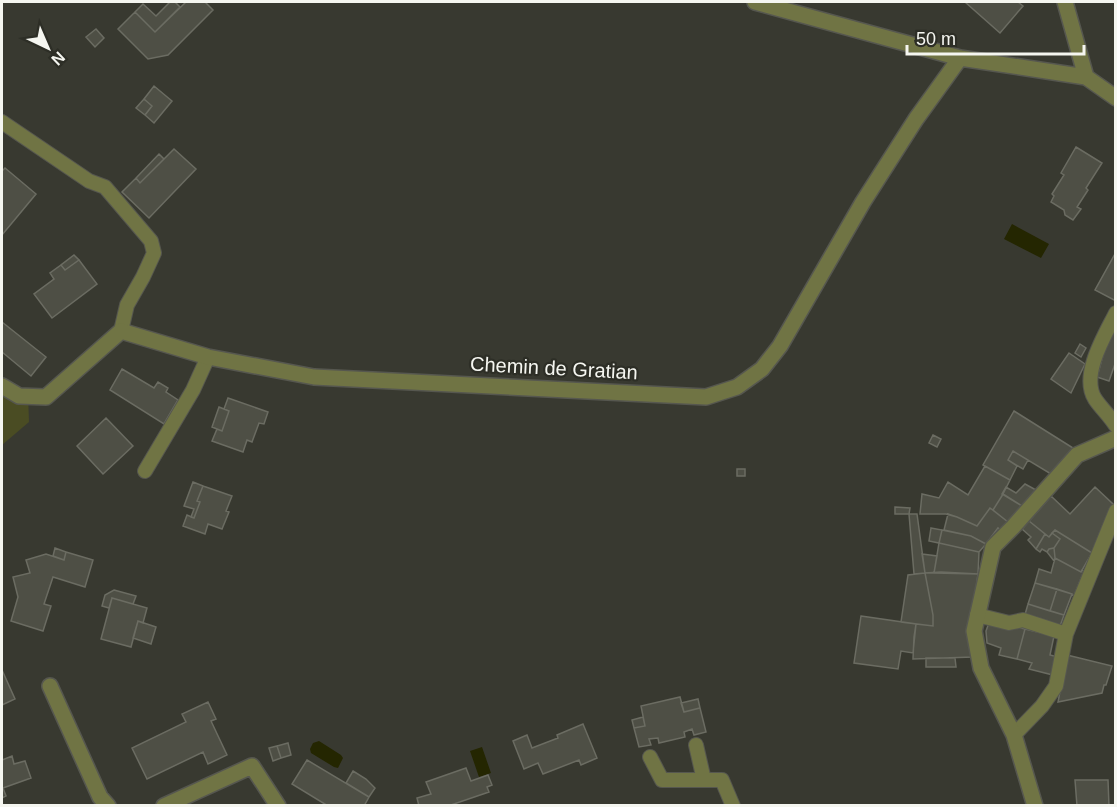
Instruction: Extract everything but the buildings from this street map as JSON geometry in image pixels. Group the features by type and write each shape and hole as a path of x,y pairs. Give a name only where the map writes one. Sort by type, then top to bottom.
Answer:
{"street":[{"path":"755,2 960,58 1086,77 1116,98"},
{"path":"1065,2 1086,77"},
{"name":"Chemin de Gratian","path":"121,331 208,357 314,377 706,397 737,387 762,369 780,346 863,202 916,119 960,58"},
{"path":"2,386 19,396 46,397 121,331"},
{"path":"1035,806 1014,735 981,668 974,631 977,615 993,547 1077,455 1116,438"},
{"path":"50,686 100,797 108,806"},
{"path":"164,806 252,766 278,806"}],"lane":[{"path":"2,122 88,181 105,187 151,241 154,253 127,305 121,331"},
{"path":"1116,313 1093,363 1090,379 1094,397 1116,426"},
{"path":"145,471 194,390 208,357"},
{"path":"1014,735 1042,706 1056,686 1065,634 1116,511"},
{"path":"977,615 1009,623 1023,620 1065,634"},
{"path":"696,745 704,780"},
{"path":"650,756 662,780 722,780 733,806"}],"shaded area":[{"path":"1012,224 1049,244 1041,258 1004,239"},
{"path":"2,386 28,393 29,422 2,445"},
{"path":"319,741 341,755 343,758 338,768 311,753 313,743"},
{"path":"482,747 491,773 479,777 470,751"}]}
